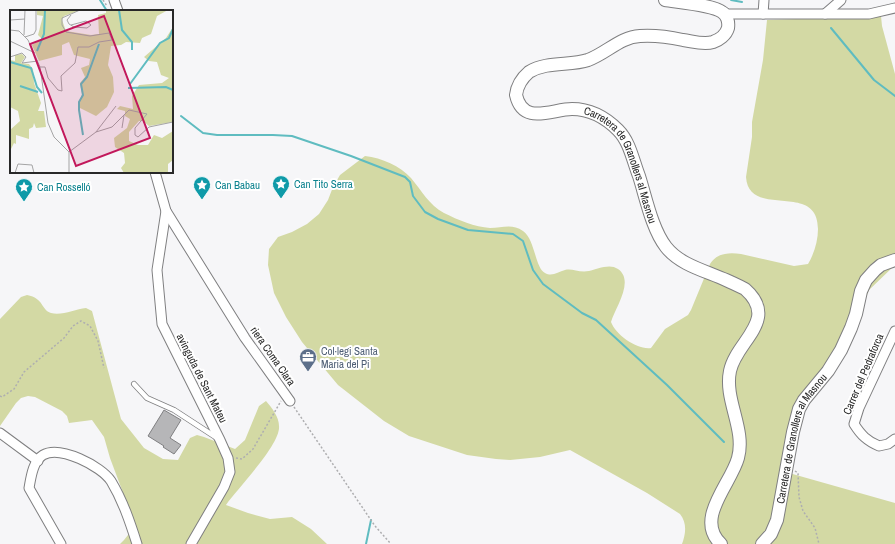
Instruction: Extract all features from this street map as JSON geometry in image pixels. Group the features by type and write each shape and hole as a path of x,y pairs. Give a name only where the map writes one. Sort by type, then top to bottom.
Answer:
{"main road":[{"path":"665,0 721,11 726,19"},
{"name":"Carretera de Granollers al Masnou","path":"721,544 718,541 712,526 713,510 736,466 740,438 730,387 730,370 733,360 756,325 759,312 758,306 745,289 684,262 669,251 656,229 628,144 620,131 612,124 604,118 589,111 572,109 546,114 530,113 520,105 516,95 521,81 530,72 548,66 589,60 621,41 634,36 649,35 696,43 712,42 724,35 727,30 726,19"},
{"name":"Carretera de Granollers al Masnou","path":"762,544 771,534 777,520 795,420 799,409 804,400 836,360 849,333 856,314 861,291 866,280 881,265 895,260"}],"street":[{"path":"114,0 118,10"},
{"path":"763,14 764,0"},
{"path":"825,14 841,0"},
{"path":"726,19 751,14 869,14 895,8"},
{"name":"riera Coma Clara","path":"155,173 166,211 245,338 287,398"},
{"name":"avinguda de Sant Mateu","path":"166,211 157,270 162,324 220,440 228,458 230,472 224,487 191,544"},
{"name":"Carrer del Pedraforca","path":"895,331 859,408 854,424 869,442 879,446 888,444 895,440"},
{"path":"0,433 38,461"},
{"path":"61,544 29,488 33,467 43,455 56,451 77,458 99,469 110,481 126,511 137,544"}],"lane":[{"path":"134,384 147,398 174,410 207,433 220,440"}],"path":[{"path":"0,396 2,397 14,389 24,372 64,338 73,326 81,322 90,326 98,341 104,368"},
{"path":"228,458 242,459 253,449 287,398"},
{"name":"riera Coma Clara","path":"287,398 375,526 391,544"},
{"path":"786,466 798,473 799,497 803,510 815,528 819,544"}],"green space":[{"path":"881,16 882,26 895,74 895,265 869,290 844,352 800,416 789,473 895,503 895,544 682,544 685,528 684,521 680,514 647,493 570,450 540,457 510,460 496,459 467,455 409,436 384,421 338,385 302,342 286,317 274,293 268,265 269,249 278,237 307,224 319,214 328,200 340,175 365,156 384,161 402,170 411,178 434,206 449,216 478,226 490,228 507,226 515,227 523,231 530,240 539,265 545,273 553,274 565,270 589,271 607,266 618,269 623,274 625,280 622,295 611,322 617,332 628,341 640,347 651,348 665,329 688,315 710,264 720,255 737,253 794,266 808,264 814,252 818,229 815,214 807,206 796,202 770,199 759,196 750,190 746,177 752,137 752,122 763,60 767,20"},
{"path":"27,295 37,299 45,309 55,314 86,308 92,311 121,419 144,448 163,459 178,460 190,438 197,435 235,449 245,440 259,406 266,401 278,419 278,434 258,466 226,505 270,519 292,517 311,529 327,544 120,544 128,535 131,514 110,458 104,437 92,420 69,423 67,416 62,411 35,397 28,396 21,398 16,403 0,426 0,319 21,297"}],"building":[{"path":"164,410 181,420 170,438 181,445 174,454 148,436"}],"waterway":[{"path":"100,0 106,10"},
{"path":"731,0 742,2"},
{"path":"831,28 874,80 895,96"},
{"path":"181,116 203,133 217,135 292,136 351,156 405,177 410,182 413,196 425,212 438,219 468,230 513,234 523,241 533,270 543,284 582,313 596,320 667,385 724,442"},
{"path":"366,544 371,520"}],"place":[{"name":"Can Tito Serra","path":"281,199"},
{"name":"Can Babau","path":"202,200"},
{"name":"Can Rosselló","path":"24,202"},
{"name":"Col·legi Santa Maria del Pi","path":"308,372"}]}
